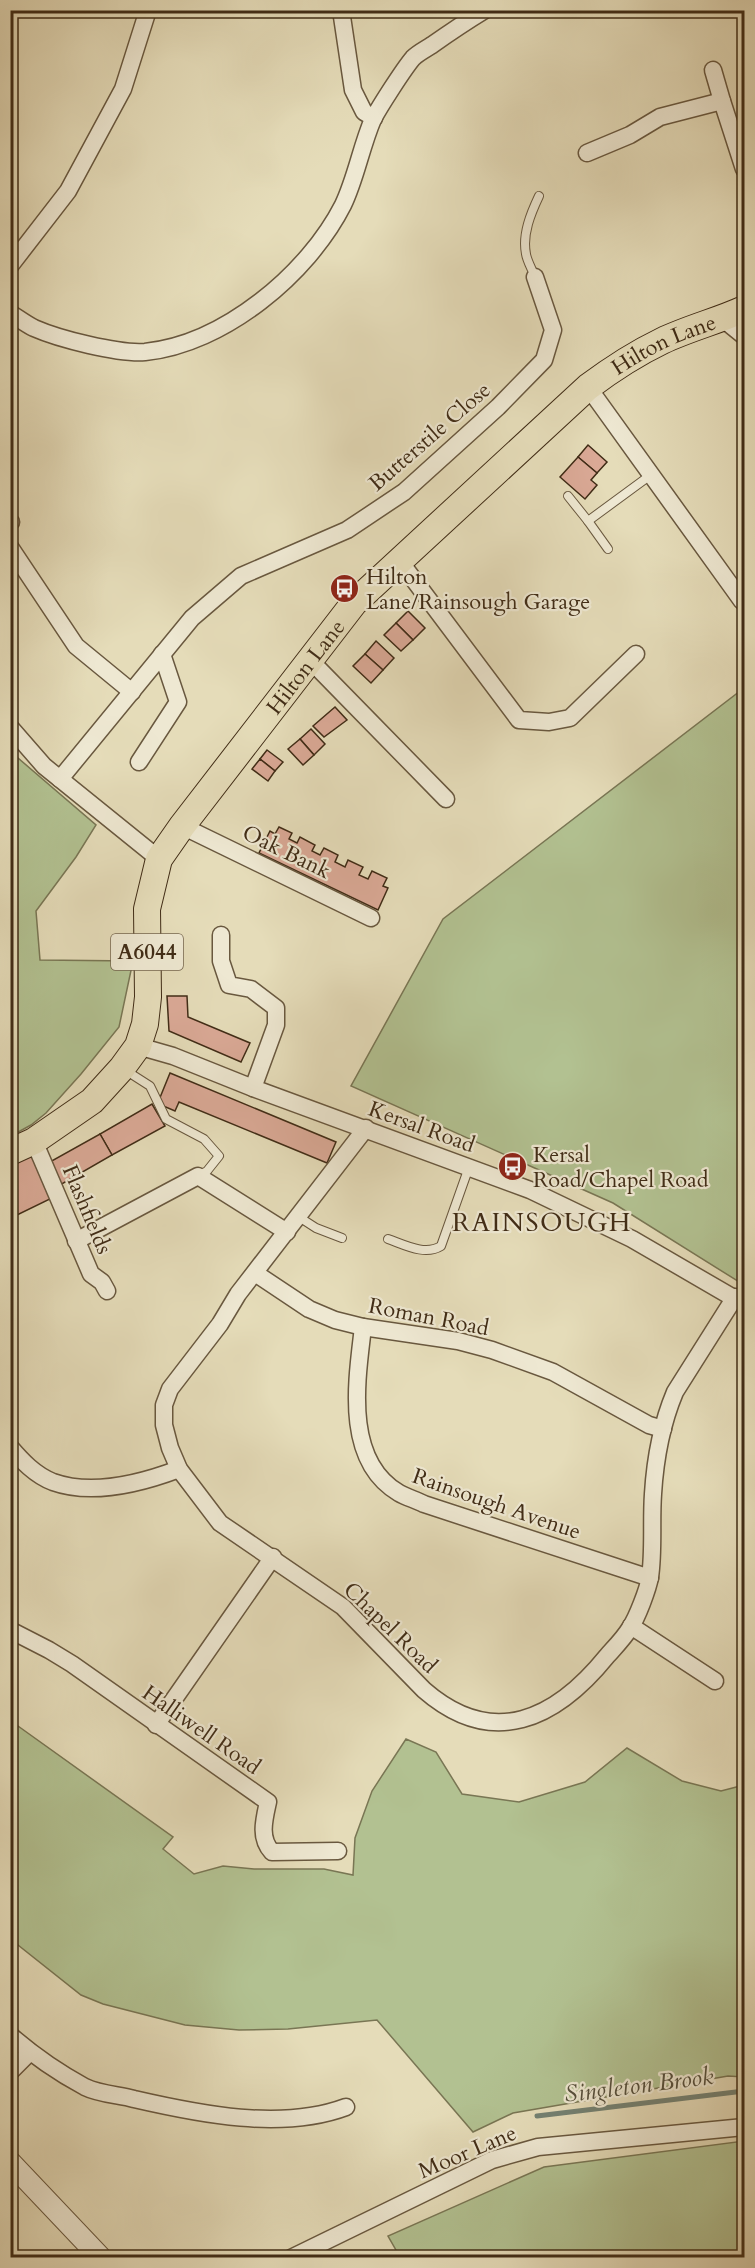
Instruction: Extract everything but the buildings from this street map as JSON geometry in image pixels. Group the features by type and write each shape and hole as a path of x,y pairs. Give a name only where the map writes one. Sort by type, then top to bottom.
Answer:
{"main road":[{"name":"Hilton Lane","path":"138,1046 145,1024 148,997 147,909 159,859 309,659 354,603 588,387 622,362 665,340 734,314"},
{"path":"10,1152 34,1141 92,1101 122,1068 138,1046"}],"street":[{"path":"10,266 68,191 79,171 123,89 148,10"},
{"path":"341,10 353,90 364,112 374,118"},
{"path":"10,313 34,328 117,350 143,352 167,348 237,318 277,289 310,256 328,231 344,204 374,118 414,57 485,10"},
{"path":"713,70 744,169"},
{"path":"587,153 630,135 660,117 722,101"},
{"name":"Butterstile Close","path":"60,779 192,618 241,576 347,530 404,492 498,407 544,360 553,330 535,277"},
{"path":"734,314 744,336"},
{"path":"588,387 742,601"},
{"path":"10,547 76,646 132,692"},
{"path":"399,560 519,720 549,722 570,718 636,654"},
{"path":"139,762 178,702 162,654"},
{"path":"309,659 446,799"},
{"path":"10,727 44,766 159,859"},
{"name":"Oak Bank","path":"182,826 371,918"},
{"path":"221,934 221,961 228,985 251,989 276,1008 276,1025 253,1088"},
{"name":"Kersal Road","path":"138,1046 172,1056 530,1190 632,1239 740,1300"},
{"name":"Chapel Road","path":"366,1128 238,1293 220,1324 170,1389 164,1405 164,1425 179,1469 220,1523 273,1557 343,1607 436,1701 467,1717 488,1722 517,1721 531,1718 549,1709 594,1671 631,1626 650,1578 653,1493 663,1429 675,1392 740,1300"},
{"name":"Flashfields","path":"34,1141 92,1274 102,1282 107,1291"},
{"path":"76,1241 198,1176 287,1232"},
{"name":"Roman Road","path":"255,1273 309,1309 335,1320 492,1350 553,1372 649,1425 663,1429"},
{"name":"Rainsough Avenue","path":"363,1327 358,1371 359,1431 366,1456 377,1473 397,1492 424,1504 650,1578"},
{"path":"10,1447 33,1470 54,1482 67,1485 118,1486 159,1477 179,1469"},
{"path":"156,1725 273,1557"},
{"path":"631,1626 715,1681"},
{"name":"Halliwell Road","path":"10,1630 72,1664 268,1802 264,1821 264,1837 272,1852 338,1851"},
{"path":"10,2035 30,2052 87,2088 235,2119 291,2117 332,2112 346,2107"},
{"path":"10,2072 30,2052"},
{"name":"Moor Lane","path":"291,2257 492,2160 538,2147 744,2127"},
{"path":"11,2163 101,2258"}],"lane":[{"path":"535,277 526,254 525,238 531,213 539,196"},
{"path":"588,521 652,474"},
{"path":"568,496 608,549"},
{"path":"122,1068 150,1086 166,1119 204,1138 219,1156 207,1171 198,1176"},
{"path":"388,1239 426,1251 434,1251 441,1246 469,1167"},
{"path":"299,1217 316,1228 342,1238"}],"green space":[{"path":"744,688 744,1285 613,1203 351,1086 443,919"},
{"path":"11,752 96,825 76,857 36,911 40,960 133,961 119,1027 46,1113 11,1136"},
{"path":"11,1721 173,1837 163,1849 194,1874 223,1866 254,1869 324,1869 353,1875 355,1838 372,1791 406,1739 436,1752 462,1794 519,1802 585,1782 627,1748 682,1781 721,1791 744,1785 744,2077 728,2076 513,2113 473,2132 377,2020 288,2029 239,2030 185,2025 103,2004 81,1995 18,1945 11,1936"},
{"path":"744,2141 744,2257 400,2257 388,2236 544,2167"}],"waterway":[{"name":"Singleton Brook","path":"537,2116 744,2091"}],"place":[{"name":"Hilton Lane/Rainsough Garage","path":"345,589"},
{"name":"Kersal Road/Chapel Road","path":"512,1167"}],"district":[{"name":"RAINSOUGH","path":"542,1222"}]}
